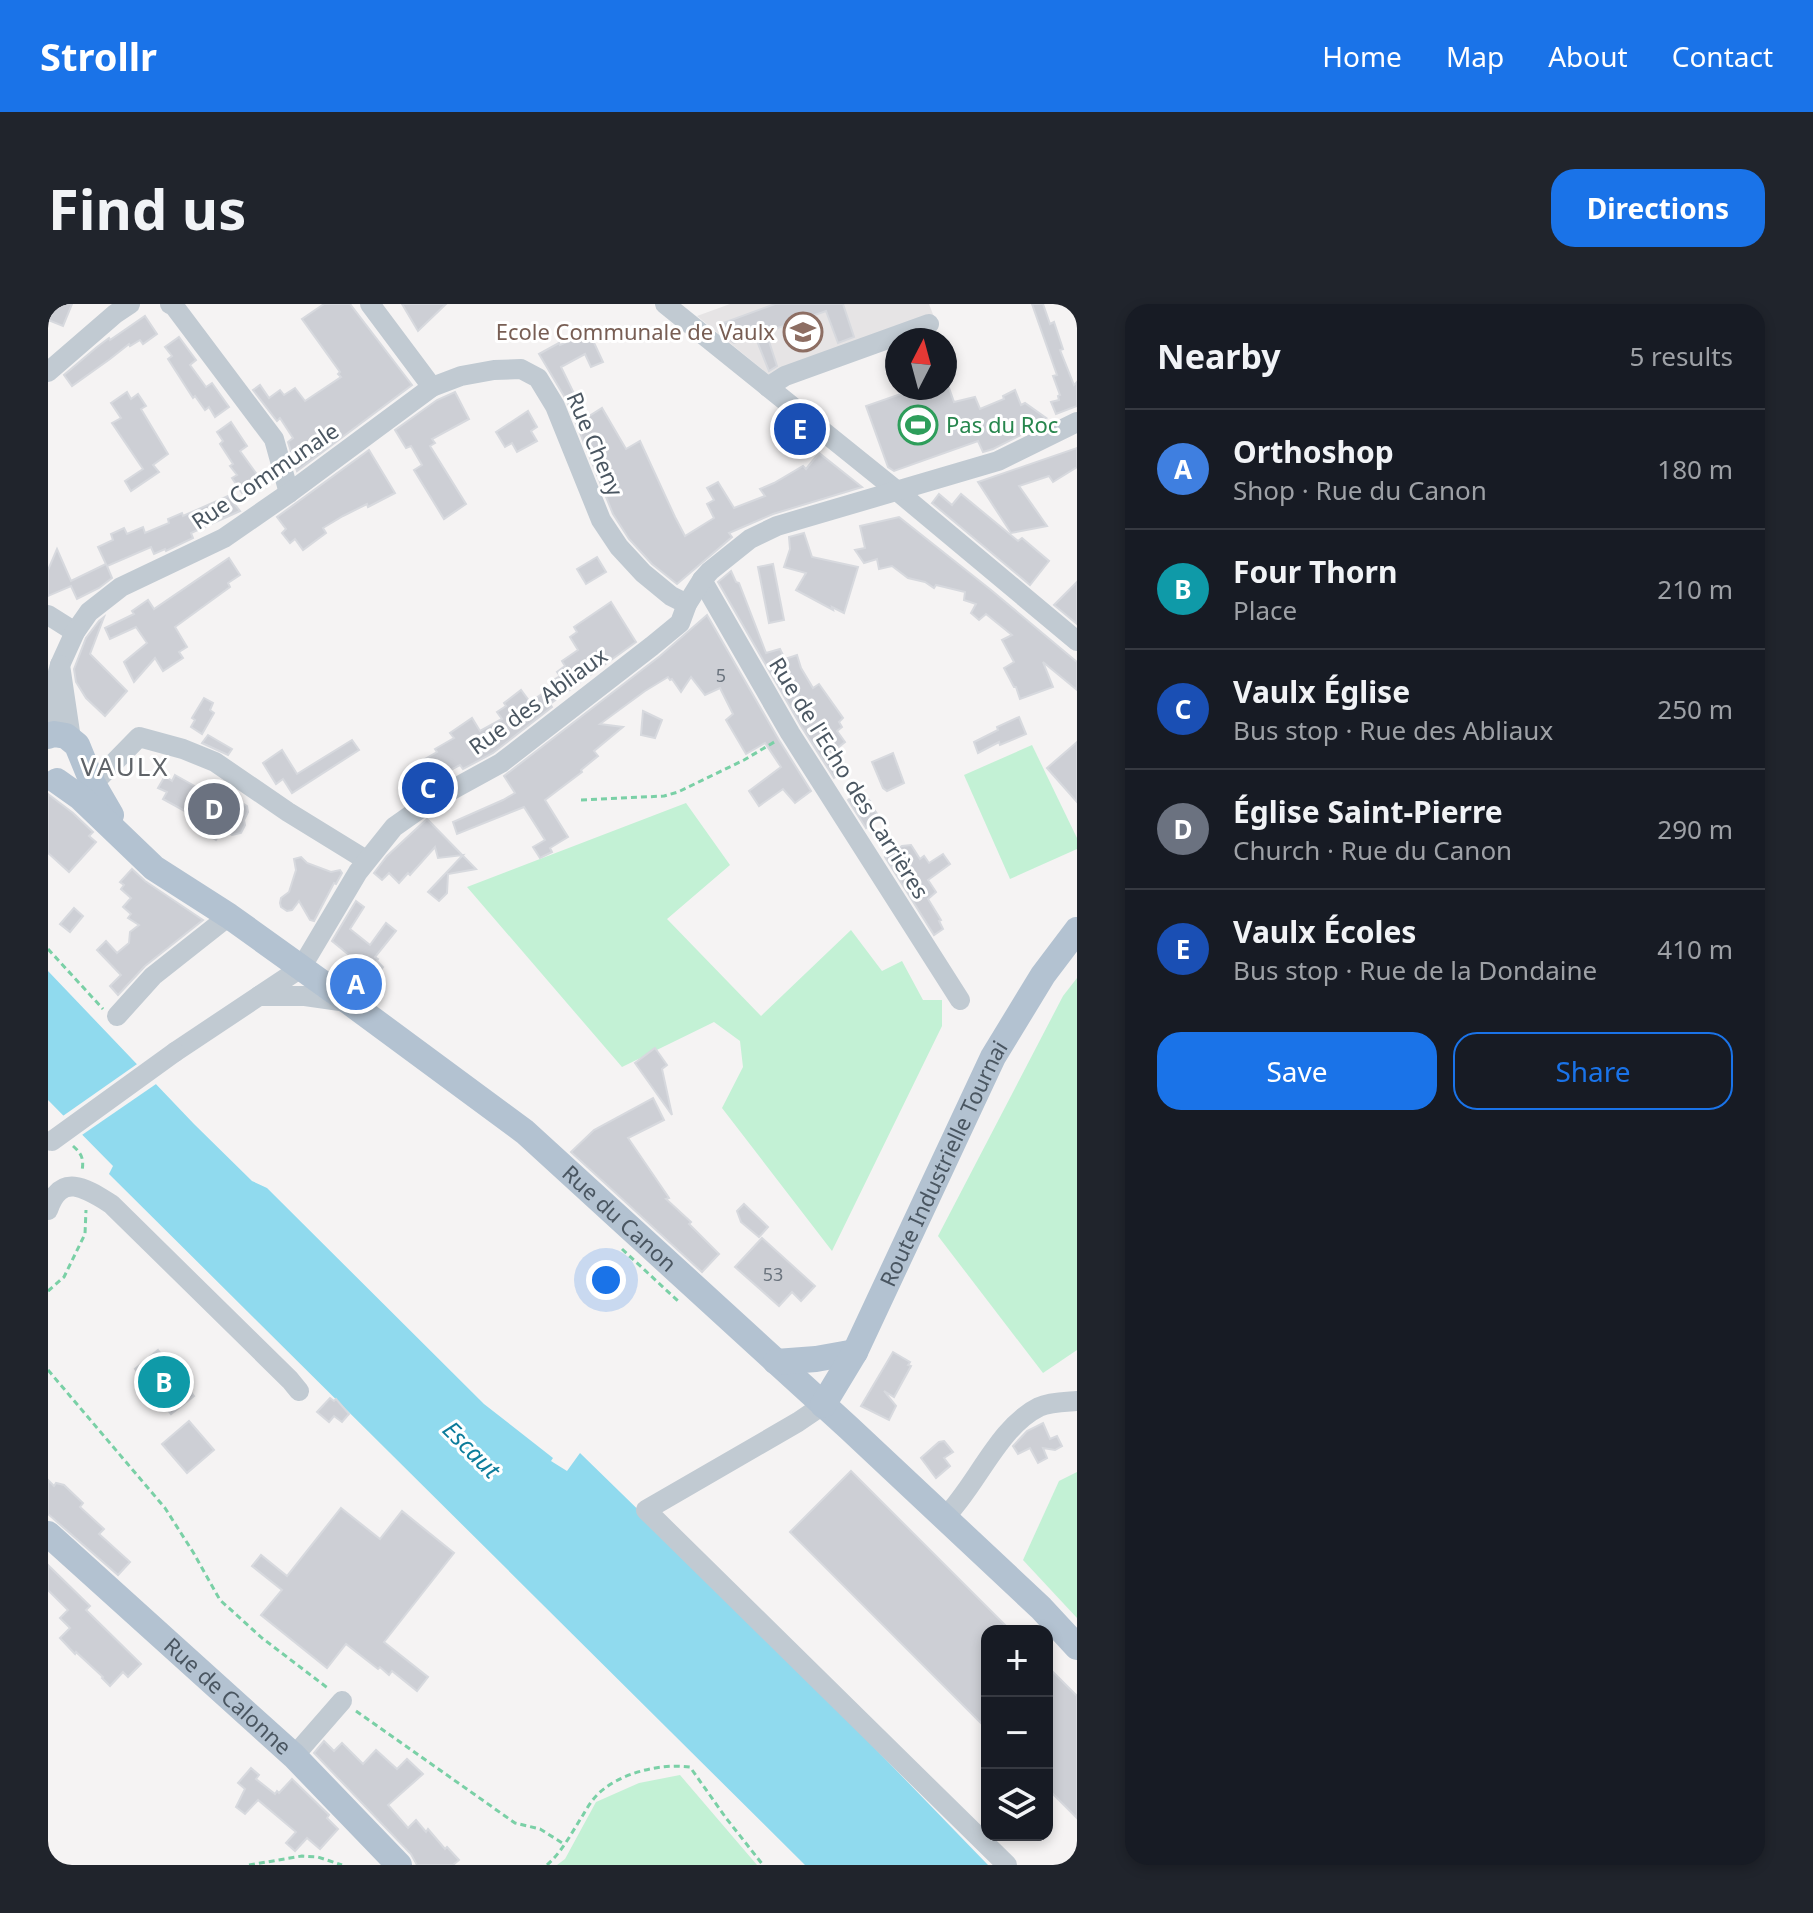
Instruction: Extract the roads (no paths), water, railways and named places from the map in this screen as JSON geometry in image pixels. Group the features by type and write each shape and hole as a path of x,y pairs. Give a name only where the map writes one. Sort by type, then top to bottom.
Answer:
{"main road":[{"path":"53,780 67,778 75,772 79,763 62,741"},
{"path":"62,741 93,784 122,836"},
{"path":"53,780 81,798 122,836"},
{"name":"Rue du Canon","path":"122,836 154,868 229,916 525,1132 1041,1608 1077,1647"},
{"name":"Route Industrielle Tournai","path":"823,1405 855,1352 993,1057 1043,975 1077,930"},
{"path":"776,1362 855,1352"},
{"name":"Rue de Calonne","path":"48,1534 294,1756 399,1865"}],"street":[{"path":"48,372 130,304"},
{"path":"170,304 274,439 289,493"},
{"path":"370,304 432,387"},
{"path":"665,304 1077,641"},
{"path":"768,387 785,376 929,324"},
{"name":"Rue Cheny","path":"432,387 461,376 494,370 521,369 538,378 555,406 601,520 619,547 643,573 671,596 687,604"},
{"name":"Rue Communale","path":"62,741 60,665 75,632 89,612 121,587 224,538 432,387"},
{"name":"Rue des Abliaux","path":"50,1142 175,1052 301,968 366,860 394,827 428,803 501,763 652,646 680,623 687,604 710,571 750,539 777,526 998,461 1077,422"},
{"name":"Rue de l'Echo des Carrières","path":"702,580 790,733 960,1000"},
{"path":"48,615 75,632"},
{"path":"93,784 139,737 183,749 215,762 366,860"},
{"path":"117,1016 153,976 229,916"},
{"path":"259,996 305,996 349,1002"},
{"path":"48,1210 52,1199 62,1189 77,1186 111,1204 299,1391"},
{"path":"944,1518 1023,1418 1041,1406 1077,1401"},
{"path":"823,1405 646,1510 1007,1865"},
{"path":"294,1756 342,1701"}],"water":[{"name":"Escaut","path":"48,971 194,1124 252,1181 267,1188 484,1404 567,1471 580,1453 741,1610 988,1865 805,1865 109,1174 113,1166 48,1100"}],"place":[{"name":"Ecole Communale de Vaulx","path":"803,332"},
{"name":"Pas du Roc","path":"918,425"},
{"name":"Vaulx Écoles","path":"800,429"},
{"name":"Vaulx Église","path":"428,788"},
{"name":"Église Saint-Pierre","path":"214,809"},
{"name":"Orthoshop","path":"356,984"},
{"name":"Four Thorn","path":"164,1382"}],"district":[{"name":"VAULX","path":"125,767"}]}
